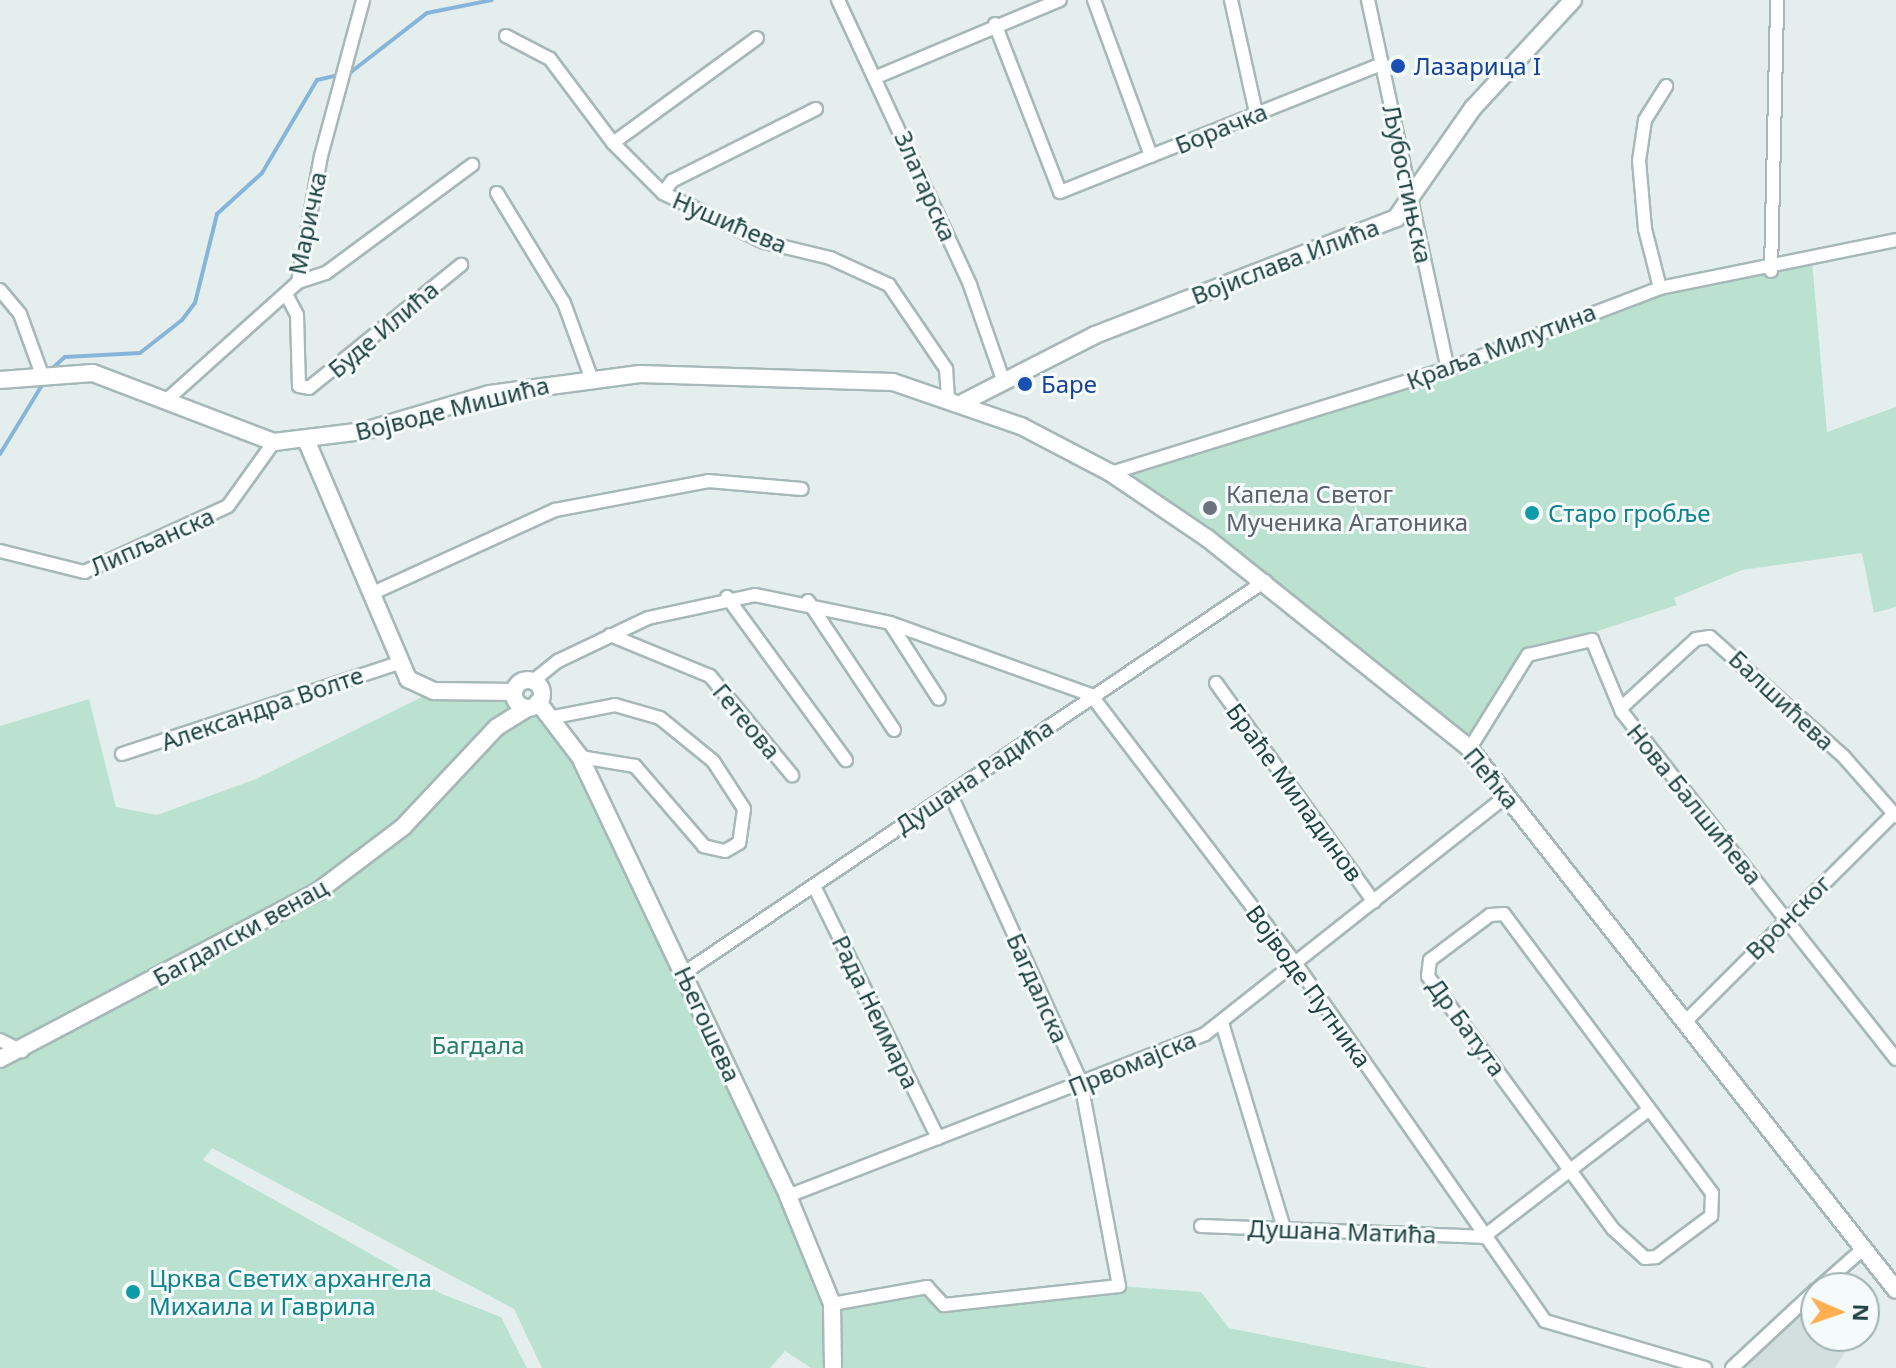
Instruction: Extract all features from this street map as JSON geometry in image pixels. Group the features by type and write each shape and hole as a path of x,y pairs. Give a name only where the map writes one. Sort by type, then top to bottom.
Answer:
{"street":[{"name":"Маричка","path":"170,397 287,296 298,282 321,156 349,64 363,0"},
{"name":"Златарска","path":"838,0 879,76 970,285 1002,377"},
{"path":"879,76 995,24 1060,0"},
{"path":"1094,0 1151,156"},
{"path":"1231,0 1256,113"},
{"name":"Љубостињска","path":"1368,0 1448,369"},
{"name":"Војислава Илића","path":"956,399 1002,377 1396,218 1413,203 1473,108 1573,0"},
{"path":"1771,271 1777,0"},
{"name":"Борачка","path":"995,24 1060,192 1382,64"},
{"name":"Нушићева","path":"506,36 550,59 613,143 663,193 764,242 830,258 889,285 946,369 956,399"},
{"path":"613,143 757,38"},
{"path":"1660,288 1645,229 1639,161 1645,120 1666,86"},
{"path":"663,193 672,181 816,109"},
{"path":"298,282 326,273 472,165"},
{"path":"497,193 564,303 591,377"},
{"name":"Краља Милутина","path":"1111,473 1448,369 1660,288 1771,271 1896,240"},
{"name":"Буде Илића","path":"287,296 297,315 299,386 309,388 461,265"},
{"path":"0,290 20,314 36,373"},
{"name":"Војводе Мишића","path":"0,380 69,370 170,397 274,442 307,442 490,394 591,377 868,379 956,399"},
{"name":"Пећка","path":"956,399 1111,473 1265,581 1470,748 1896,1290"},
{"name":"Липљанска","path":"0,551 84,572 228,506 274,442"},
{"path":"307,442 401,662 419,687 514,692 610,635 727,597 808,601 890,623 1091,695"},
{"path":"373,593 555,510 708,481 802,489"},
{"name":"Душана Радића","path":"684,973 1091,695 1265,581"},
{"path":"727,597 846,760"},
{"path":"808,601 894,730"},
{"path":"890,623 939,699"},
{"name":"Гетеова","path":"610,635 710,676 792,775"},
{"name":"Балшићева","path":"1622,707 1696,639 1710,637 1844,757 1895,815"},
{"name":"Нова Балшићева","path":"1470,748 1528,655 1544,647 1592,640 1622,707 1896,1059"},
{"name":"Александра Волте","path":"122,754 401,662"},
{"path":"532,705 533,681"},
{"name":"Браће Миладинов","path":"1216,683 1374,902"},
{"name":"Његошева","path":"514,692 554,717 580,757 684,973 788,1196 832,1304 834,1365"},
{"name":"Војводе Путника","path":"1091,695 1296,964 1483,1237 1545,1321 1705,1368"},
{"name":"Багдалски венац","path":"0,1059 22,1051 317,892 403,827 497,727 532,705"},
{"path":"554,717 615,705 660,718 713,761 744,809 746,825 733,849 704,846 635,766 580,757"},
{"name":"Багдалска","path":"832,1304 927,1287 944,1305 1119,1286 1081,1082 950,793"},
{"name":"Првомајска","path":"788,1196 1081,1082 1222,1023 1508,795"},
{"name":"Вронског","path":"1684,1023 1785,917 1895,815"},
{"name":"Рада Неимара","path":"814,886 938,1138"},
{"name":"Др Батута","path":"1490,915 1510,919 1647,1111 1714,1199 1711,1216 1687,1237 1645,1258 1613,1229 1428,976 1430,960 1490,915"},
{"path":"1222,1023 1284,1229"},
{"path":"0,1040 22,1051"},
{"path":"1483,1237 1647,1111"},
{"name":"Душана Матића","path":"1201,1226 1483,1237"},
{"path":"1837,1272 1863,1249"},
{"path":"1732,1368 1800,1305"}],"shaded area":[{"path":"1800,1305 1800,1352 1845,1352 1835,1368 1732,1368"}],"green space":[{"name":"Старо гробље","path":"1812,261 1827,432 1896,407 1896,607 1874,613 1862,553 1742,570 1674,598 1677,605 1519,657 1468,747 1111,473 1448,369 1660,288"},
{"name":"Багдала","path":"434,691 514,696 554,717 832,1303 927,1287 944,1305 1119,1286 1201,1292 1229,1328 1428,1368 811,1368 785,1351 770,1368 542,1368 514,1309 212,1148 203,1160 442,1294 501,1317 527,1368 0,1368 0,726 89,699 116,807 157,815 256,779"}],"waterway":[{"path":"47,373 65,357 140,353 182,320 195,303 217,214 262,173 317,80 351,72 427,13 492,0"},
{"path":"0,454 44,382"}],"place":[{"name":"Лазарица I","path":"1398,66"},
{"name":"Баре","path":"1025,384"},
{"name":"Капела Светог Мученика Агатоника","path":"1210,508"},
{"name":"Старо гробље","path":"1532,513"},
{"name":"Црква Светих архангела Михаила и Гаврила","path":"133,1292"}]}
